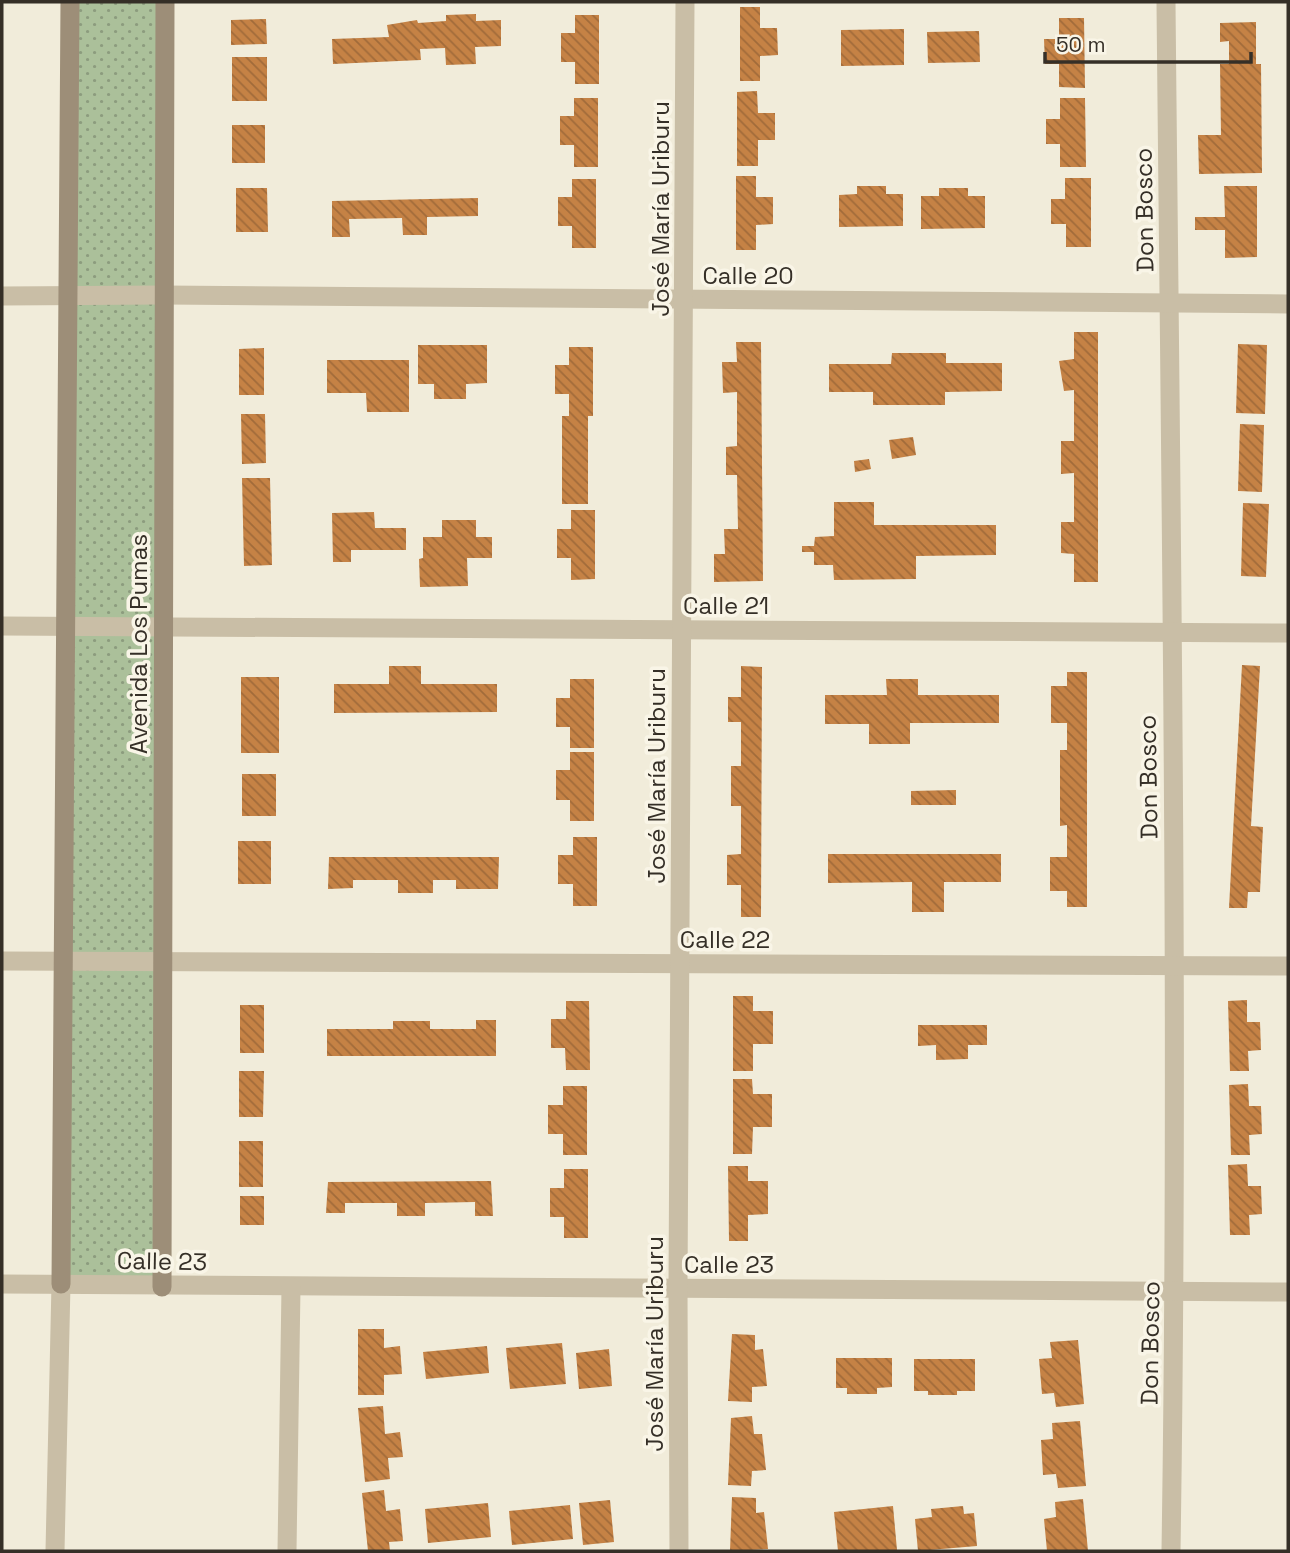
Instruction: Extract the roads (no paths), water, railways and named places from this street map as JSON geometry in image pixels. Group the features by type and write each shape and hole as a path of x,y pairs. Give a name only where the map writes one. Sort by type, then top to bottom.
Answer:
{"main road":[{"path":"61,1284 70,2"},
{"name":"Avenida Los Pumas","path":"162,1287 165,2"}],"street":[{"name":"José María Uriburu","path":"679,1551 685,2"},
{"name":"Don Bosco","path":"1166,2 1174,966 1175,1291 1171,1551"},
{"path":"2,296 68,296"},
{"name":"Calle 20","path":"68,296 1288,304"},
{"path":"2,626 65,626"},
{"name":"Calle 21","path":"65,626 1288,633"},
{"name":"Calle 22","path":"2,961 1288,966"},
{"name":"Calle 23","path":"2,1284 1288,1292"},
{"path":"55,1551 61,1284"},
{"path":"286,1551 291,1287"}]}
